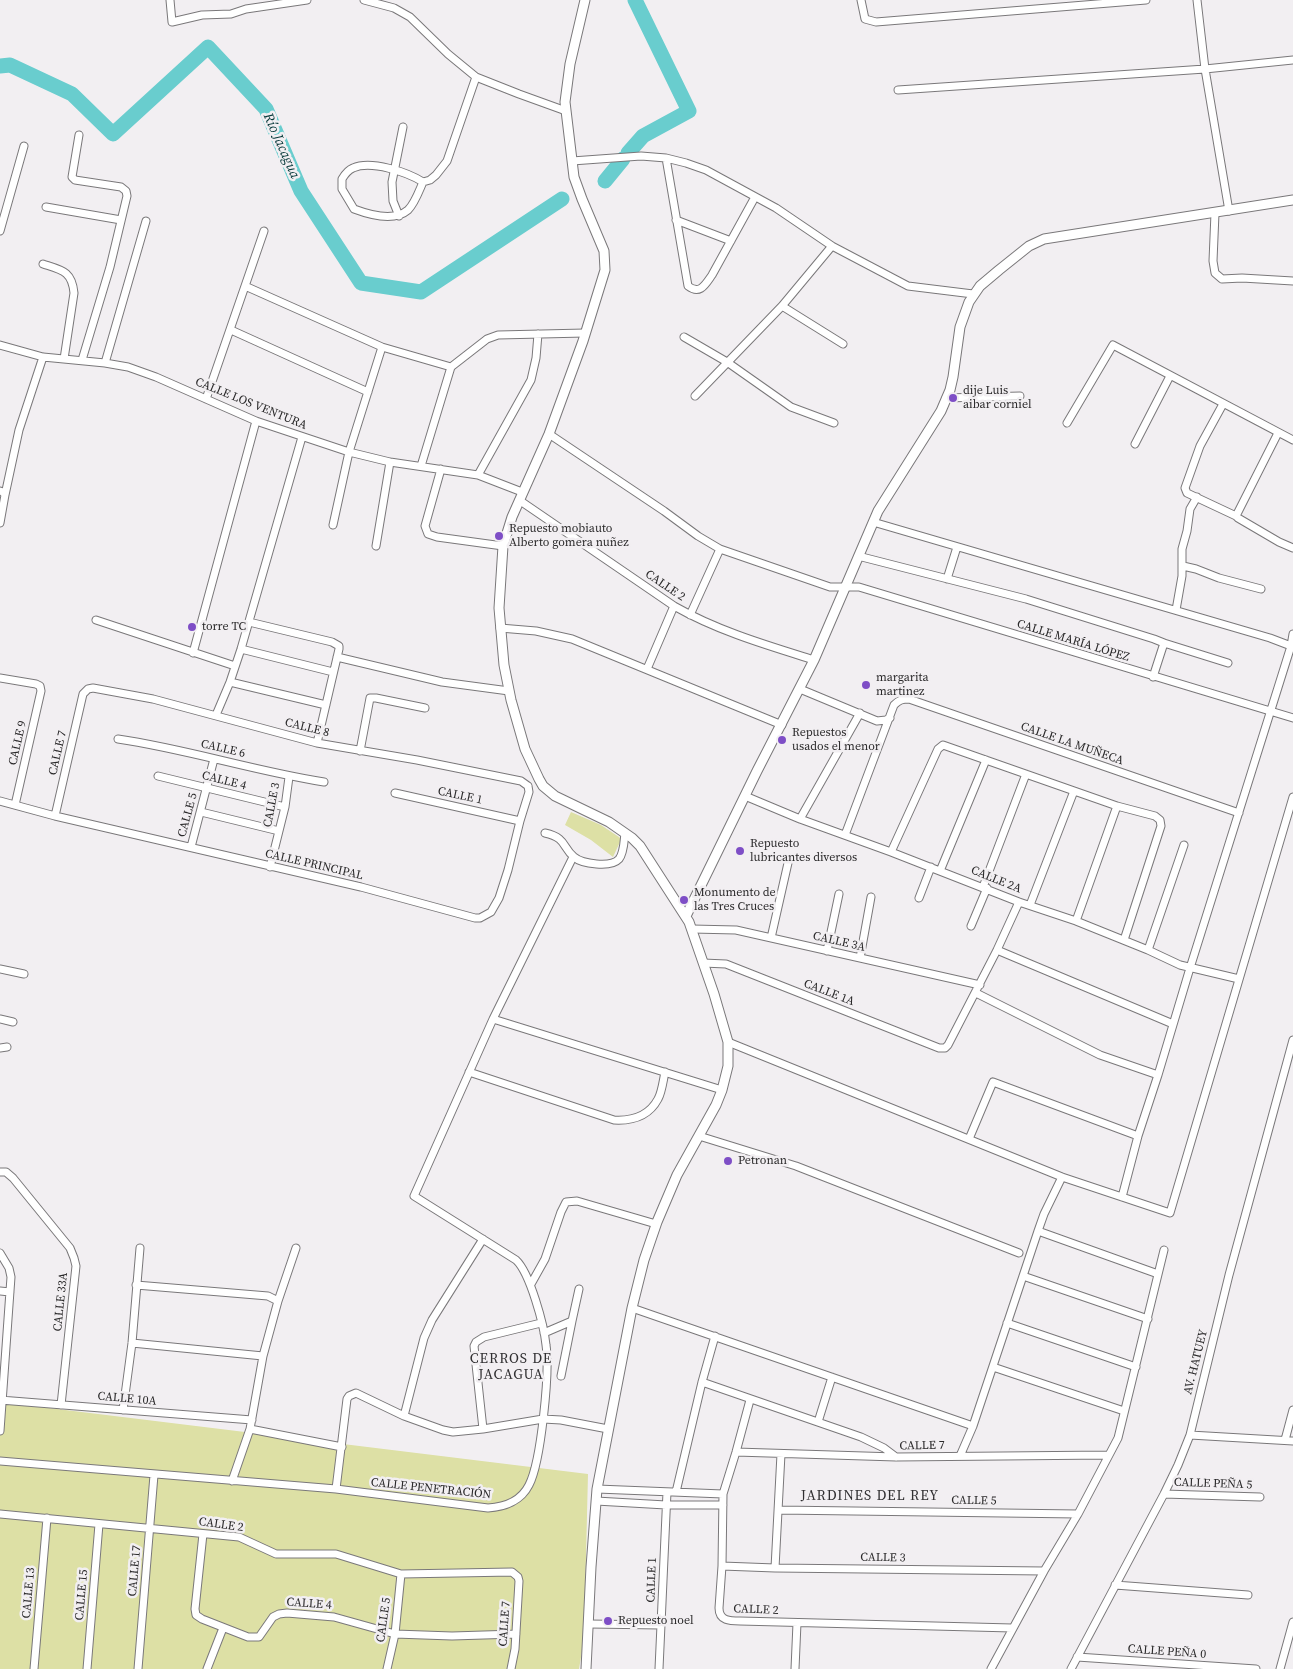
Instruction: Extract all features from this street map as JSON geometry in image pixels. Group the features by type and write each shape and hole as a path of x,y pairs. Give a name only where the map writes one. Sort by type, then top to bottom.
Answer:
{"street":[{"path":"170,0 172,22 202,15 231,14 246,9 307,0"},
{"path":"364,0 395,4 448,54 476,77 566,111"},
{"path":"585,0 570,64 565,102 576,182 601,243 605,260 603,279 549,434 521,496 504,546 499,587 500,628 504,665 509,692 525,749 543,786 555,796 609,822 640,846 686,916 692,929 728,1042 728,1066 722,1090 677,1175 656,1224 644,1260 632,1308 597,1489 586,1669"},
{"path":"861,0 865,20 876,22 1146,0"},
{"path":"1197,0 1205,69 1229,211"},
{"path":"898,90 1205,69 1293,60"},
{"path":"422,182 409,209 399,216 378,215 354,209 342,189 342,178 347,172 363,165 394,170 413,176 422,182 430,180 436,175 446,161 476,77"},
{"path":"399,216 392,194 392,182 403,127"},
{"path":"79,135 72,176 75,180 124,189 127,196 110,267 82,360"},
{"path":"0,231 24,146"},
{"path":"572,161 622,157 666,158 686,163 706,170 776,208 832,246 908,286 974,294"},
{"path":"666,158 688,286 693,290 703,287 755,197"},
{"path":"686,916 814,660 873,522 941,411 953,377 960,327 968,302 974,294 988,279 1020,252 1044,239 1214,214 1293,200"},
{"path":"46,208 121,220"},
{"path":"1214,214 1214,273 1222,279 1242,278 1293,282"},
{"path":"676,220 731,241"},
{"path":"105,363 146,221"},
{"path":"206,399 264,231"},
{"path":"695,396 782,306 832,246"},
{"path":"43,264 62,270 68,275 73,284 74,293 64,359"},
{"path":"245,286 382,347 450,367"},
{"path":"782,306 843,344"},
{"path":"231,330 368,392"},
{"path":"421,466 450,367 490,337 503,334 585,333"},
{"path":"478,475 531,380 536,358 538,334"},
{"path":"684,337 727,362 791,407 834,423"},
{"path":"1067,423 1110,347 1113,345 1293,440"},
{"name":"CALLE LOS VENTURA","path":"0,346 43,357 105,363 142,372 256,421 302,437 349,452 390,462 478,475 521,496"},
{"path":"333,525 349,452 382,347"},
{"path":"0,523 3,493 19,430 43,357"},
{"path":"1135,444 1170,376"},
{"path":"946,398 1020,396"},
{"path":"1223,404 1200,446 1186,485 1186,492 1236,516 1279,542 1293,548"},
{"path":"193,653 256,421"},
{"path":"1236,516 1278,433"},
{"name":"CALLE MARÍA LÓPEZ","path":"549,434 720,549 830,587 859,587 1293,718"},
{"path":"216,715 236,666 302,437"},
{"path":"376,546 390,462"},
{"path":"441,469 425,526 428,534 437,537 504,546"},
{"name":"CALLE 2","path":"521,496 674,606 690,615 744,638 814,660"},
{"path":"1176,610 1183,566 1182,549 1190,509 1197,497"},
{"path":"873,522 1176,610 1291,646"},
{"path":"947,579 957,547"},
{"path":"690,615 720,549"},
{"path":"858,556 1026,599 1228,663"},
{"path":"1183,566 1261,589"},
{"path":"647,669 674,606"},
{"path":"96,620 236,666"},
{"path":"249,622 335,643 339,646 340,649 317,744"},
{"path":"500,628 536,631 572,639 782,725"},
{"path":"1122,1197 1138,1136 1291,646 1293,634"},
{"path":"1153,677 1164,644"},
{"path":"241,648 333,672"},
{"path":"337,657 442,682 509,692"},
{"name":"CALLE 9","path":"0,678 40,686 40,694 15,806"},
{"path":"230,682 326,705"},
{"name":"CALLE 8","path":"83,694 90,688 153,699 317,744 417,760 522,781 528,786"},
{"path":"800,689 877,721 890,718"},
{"name":"CALLE 7","path":"56,816 83,694"},
{"path":"360,750 370,698 425,708"},
{"name":"CALLE LA MUÑECA","path":"890,718 894,706 899,701 909,699 1239,813"},
{"path":"800,819 860,713"},
{"path":"845,835 890,718"},
{"name":"CALLE 6","path":"118,739 289,777 324,782"},
{"path":"891,852 940,747 943,745 1117,806 1158,818 1161,823 1124,940"},
{"name":"CALLE 5","path":"191,847 214,759"},
{"path":"940,871 986,760"},
{"path":"971,926 1026,774"},
{"name":"CALLE 4","path":"158,776 285,807"},
{"name":"CALLE 3","path":"270,867 285,807 289,777"},
{"path":"528,786 539,779"},
{"name":"CALLE PRINCIPAL","path":"0,801 270,867 361,887 480,918 492,912 499,898 529,792 528,786"},
{"path":"1030,905 1074,791"},
{"name":"CALLE 1","path":"395,794 520,821"},
{"name":"CALLE 2A","path":"745,796 800,819 931,867 1019,902 1076,921 1190,968 1239,980"},
{"path":"728,1042 1062,1177 1170,1213 1293,797"},
{"path":"1076,921 1117,806"},
{"path":"201,812 279,831"},
{"path":"546,833 560,839 578,860 594,864 614,863 618,860 622,852 625,833"},
{"path":"1148,950 1184,845"},
{"path":"573,856 469,1072 614,1120 626,1121 639,1117 654,1105 658,1098 665,1072"},
{"path":"771,938 788,863"},
{"path":"920,898 931,867"},
{"path":"827,950 839,894"},
{"path":"860,958 870,897"},
{"path":"1019,902 976,993 1100,1056 1158,1075"},
{"name":"CALLE 3A","path":"692,929 736,930 980,985"},
{"path":"997,950 1173,1024"},
{"name":"CALLE 1A","path":"703,962 726,964 939,1048 945,1048 948,1045 976,993"},
{"path":"0,969 24,974"},
{"path":"0,1019 13,1022"},
{"path":"493,1019 722,1090"},
{"name":"AV. HATUEY","path":"1071,1669 1164,1494 1190,1435 1229,1275 1293,1040"},
{"name":"CALLE PENETRACIÓN","path":"0,1462 336,1489 488,1508 504,1506 518,1498 530,1484 537,1458 547,1380 547,1346 531,1284 522,1265 516,1260 414,1196 469,1072"},
{"path":"970,1139 993,1082 1138,1136"},
{"path":"699,1136 796,1166 1019,1253"},
{"name":"CALLE 33A","path":"0,1172 6,1172 14,1178 70,1248 74,1258 76,1266 61,1405"},
{"path":"960,1456 973,1426 1044,1214 1062,1177"},
{"path":"531,1284 545,1259 560,1212 566,1202 577,1201 656,1224"},
{"path":"1038,1231 1158,1274"},
{"path":"404,1416 424,1338 432,1320 483,1239"},
{"path":"123,1410 132,1343 140,1248"},
{"path":"232,1481 250,1429 263,1356 278,1301 296,1248"},
{"path":"991,1669 1012,1628 1078,1514 1118,1438 1164,1250"},
{"path":"0,1253 9,1268 11,1278 3,1343 0,1431"},
{"path":"1023,1276 1148,1319"},
{"path":"136,1285 268,1296 278,1301"},
{"path":"561,1376 579,1289"},
{"path":"0,1291 10,1292"},
{"path":"632,1308 973,1426"},
{"path":"544,1333 572,1321"},
{"path":"1007,1322 1136,1367"},
{"path":"483,1430 474,1346 476,1342 484,1337 541,1323"},
{"path":"676,1492 715,1336"},
{"path":"132,1343 263,1356"},
{"path":"993,1367 1124,1411"},
{"path":"818,1422 832,1377"},
{"path":"702,1382 861,1437 884,1448 896,1457"},
{"path":"336,1489 347,1399 352,1394 360,1394 404,1416 453,1432 483,1430 543,1419 561,1420 608,1429"},
{"name":"CALLE 10A","path":"1,1400 252,1420"},
{"name":"CALLE 2","path":"750,1400 723,1494 719,1613 725,1619 1012,1628"},
{"path":"1285,1440 1293,1410"},
{"path":"250,1429 342,1447"},
{"path":"1190,1435 1293,1441"},
{"name":"CALLE 7","path":"736,1452 896,1457 1108,1455"},
{"path":"775,1568 781,1454"},
{"name":"CALLE 17","path":"138,1669 154,1475"},
{"path":"597,1489 723,1494"},
{"name":"CALLE 1","path":"659,1669 667,1492"},
{"name":"CALLE PEÑA 5","path":"1164,1494 1260,1497"},
{"path":"596,1501 666,1505 723,1505"},
{"name":"CALLE 5","path":"779,1510 1078,1514"},
{"name":"CALLE 2","path":"0,1514 239,1536 276,1554 336,1554 401,1574 512,1572 518,1577 519,1581"},
{"name":"CALLE 13","path":"34,1669 47,1518"},
{"name":"CALLE 15","path":"88,1669 99,1524"},
{"name":"CALLE 4","path":"203,1534 195,1612 199,1618 248,1638 256,1638 262,1635 273,1617 287,1613 334,1617 395,1634 452,1636 516,1634"},
{"name":"CALLE 3","path":"722,1566 1044,1571"},
{"name":"CALLE 5","path":"387,1669 395,1634 401,1574"},
{"name":"CALLE 7","path":"510,1669 515,1648 519,1581"},
{"path":"1115,1586 1248,1595"},
{"path":"795,1669 798,1622"},
{"path":"1280,1669 1293,1622"},
{"path":"589,1624 661,1625"},
{"path":"207,1669 223,1628"},
{"name":"CALLE PEÑA 0","path":"1077,1657 1256,1669"}],"green space":[{"path":"571,812 601,825 621,839 613,857 591,840 565,825"},
{"path":"0,1402 588,1474 584,1639 579,1669 0,1669"}],"waterway":[{"name":"Río Jacagua","path":"628,153 643,136 689,111 635,0"},
{"name":"Río Jacagua","path":"0,66 10,65 72,94 113,134 208,47 266,109 301,191 361,283 421,292 562,199"},
{"name":"Río Jacagua","path":"605,181 623,159"}],"place":[{"name":"dije Luis aibar corniel","path":"953,398"},
{"name":"Repuesto mobiauto Alberto gomera nuñez","path":"499,536"},
{"name":"torre TC","path":"192,627"},
{"name":"margarita martinez","path":"866,685"},
{"name":"Repuestos usados el menor","path":"782,740"},
{"name":"Repuesto lubricantes diversos","path":"740,851"},
{"name":"Monumento de las Tres Cruces","path":"684,900"},
{"name":"Petronan","path":"728,1161"},
{"name":"Repuesto noel","path":"608,1621"}],"district":[{"name":"CERROS DE JACAGUA","path":"511,1368"},
{"name":"JARDINES DEL REY","path":"870,1496"}]}
